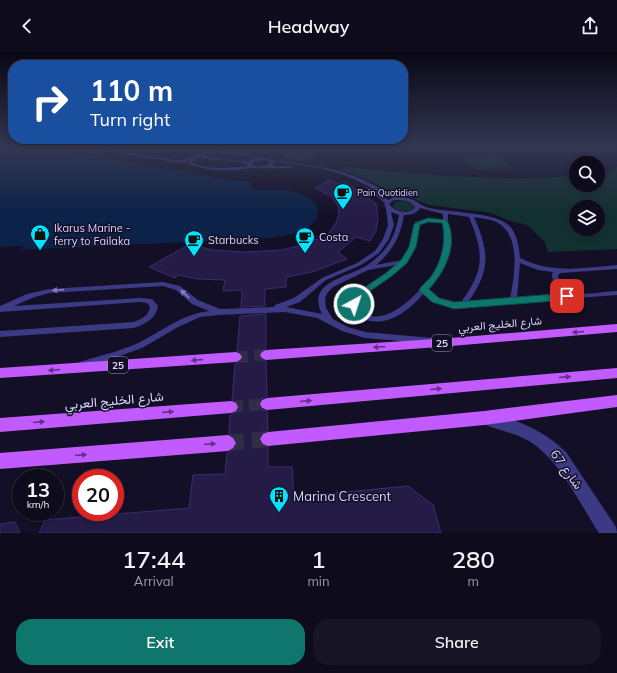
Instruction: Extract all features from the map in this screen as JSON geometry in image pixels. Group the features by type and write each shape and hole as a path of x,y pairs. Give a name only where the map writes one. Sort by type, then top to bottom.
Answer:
{"main road":[{"name":"شارع الخليج العربي","path":"266,355 451,342 617,328"},
{"name":"25","path":"0,373 236,357"},
{"path":"267,404 617,373"},
{"path":"268,439 484,418 617,401"},
{"name":"شارع الخليج العربي","path":"0,425 231,407"},
{"path":"0,461 228,443"}],"street":[{"name":"شارع 67","path":"484,418 528,432 541,439 551,447 610,533"},
{"path":"0,468 20,460"}],"lane":[{"path":"314,169 339,175 365,186 387,205 402,213 414,212 445,217"},
{"path":"326,169 341,172 363,180 384,193 411,201 418,206 445,217"},
{"path":"387,205 392,199 402,199"},
{"path":"274,308 297,300 324,279 359,264 377,252 386,239 391,224 387,205"},
{"path":"414,212 418,210 418,206"},
{"path":"367,268 389,249 396,236 402,213"},
{"path":"445,217 448,236 444,261 434,278 423,290 399,310 383,319 370,318 359,313 355,309 354,300 356,297 404,262 413,247 417,224 428,220 445,217 471,216 492,219 510,229 516,245 517,259 513,301"},
{"path":"463,305 477,284 483,264 481,237 471,216"},
{"path":"517,259 536,268 558,272 617,267"},
{"path":"329,320 322,307 322,295 324,290 335,282 367,268 404,262"},
{"path":"558,272 554,274 554,278 558,283 572,292 581,295"},
{"path":"0,308 30,296 49,291 163,284 178,288 195,302 219,312"},
{"path":"423,290 428,295 440,302 454,305 617,293"},
{"path":"0,308 140,300 149,302 154,306 154,310 149,317 134,325 0,334"},
{"path":"74,368 139,346 175,325 199,315 274,308 297,310 329,320 345,329 364,335 451,342"}],"green space":[{"path":"370,169 490,178 569,176 569,192 605,192 605,173 617,169 617,249 548,252 545,242 527,225 510,221 491,213 429,205 412,198 393,195 371,181 342,170"},
{"path":"404,201 412,204 414,209 403,211 393,207 395,202"}],"water":[{"path":"0,169 170,169 237,181 249,181 252,189 295,192 309,198 317,208 318,213 317,218 308,228 289,235 270,238 20,250 24,246 0,247"}],"building":[{"path":"329,180 339,184 344,182 348,184 376,204 378,219 376,231 370,241 356,237 338,252 347,259 312,272 286,277 286,287 265,289 265,306 241,307 242,290 223,291 225,280 197,279 179,275 175,278 149,267 190,244 212,250 244,252 282,250 302,245 317,239 322,242 336,223 339,214 338,206 332,197 315,188"},
{"path":"266,314 266,348 261,351 259,356 261,359 266,361 267,396 261,399 259,405 261,409 267,411 268,431 262,433 259,440 262,445 268,447 268,467 292,467 294,497 408,486 433,505 441,533 39,533 45,521 64,521 64,518 72,518 72,521 124,521 124,513 189,508 193,475 225,474 227,453 234,449 237,444 234,437 229,434 230,415 237,412 239,408 237,402 232,400 235,364 243,358 241,353 237,351 240,316"},
{"path":"15,522 20,533 0,533 0,524"}],"tunnel":[{"path":"236,357 266,355"},
{"path":"231,407 267,404"},
{"path":"228,443 268,439"}],"place":[{"name":"Pain Quotidien","path":"343,210"},
{"name":"Ikarus Marine - ferry to Failaka","path":"40,251"},
{"name":"Costa","path":"305,254"},
{"name":"Starbucks","path":"194,257"},
{"name":"Marina Crescent","path":"279,513"}],"route":[{"path":"354,304 356,297 380,281 404,262 413,247 416,226 423,220 445,222 447,229 448,236 444,261 434,278 423,290 436,300 445,304 454,305 567,296"}]}
